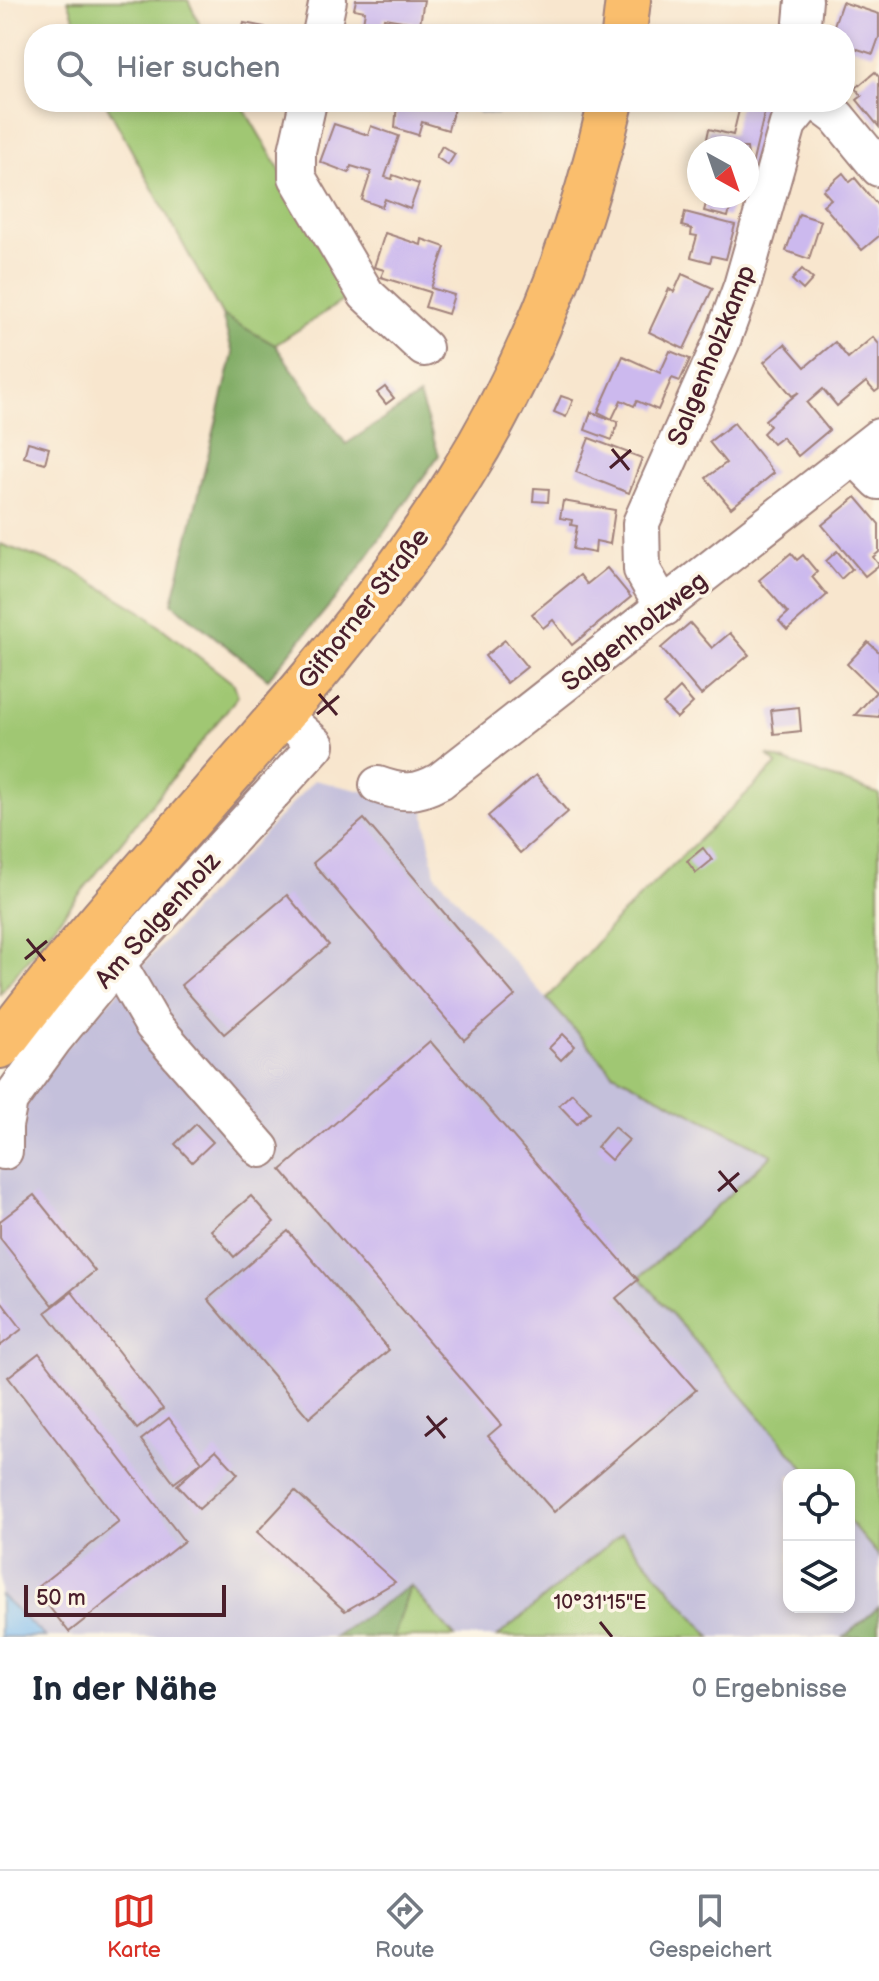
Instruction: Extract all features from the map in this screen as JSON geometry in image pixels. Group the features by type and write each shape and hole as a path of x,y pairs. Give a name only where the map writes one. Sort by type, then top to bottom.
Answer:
{"main road":[{"path":"625,24 628,0"},
{"name":"Gifhorner Straße","path":"0,1046 280,713 415,544 489,429 517,373 566,259 586,200 608,112"}],"street":[{"path":"323,24 328,0"},
{"path":"802,24 804,0"},
{"path":"306,112 297,151 297,177 366,294 424,348"},
{"name":"Salgenholzkamp","path":"664,608 642,570 641,523 721,343 742,286 788,124 798,112"},
{"path":"830,112 879,168"},
{"name":"Salgenholzweg","path":"378,785 399,792 419,792 440,781 664,608 871,459"},
{"name":"Am Salgenholz","path":"4,1151 4,1126 9,1101 117,963 316,745 280,713"},
{"path":"117,963 153,1025 261,1149"}],"shaded area":[{"path":"314,780 423,805 435,874 613,1073 772,1155 641,1277 805,1469 783,1469 783,1613 855,1613 855,1528 879,1556 879,1607 844,1637 711,1637 621,1533 497,1637 455,1637 410,1587 334,1637 45,1637 0,1594 0,1119"}],"green space":[{"path":"68,0 188,0 199,24 76,24"},
{"path":"110,112 246,112 353,294 275,345 222,315"},
{"path":"222,315 275,345 346,444 419,396 439,455 350,581 268,679 172,603 233,354"},
{"path":"0,544 72,570 140,611 234,684 238,696 0,994"},
{"path":"767,755 879,794 879,1556 855,1528 855,1469 805,1469 640,1277 772,1155 613,1073 547,999 617,919 777,764"},
{"path":"622,1533 711,1637 497,1637"},
{"path":"410,1586 455,1637 394,1637"},
{"path":"410,1586 394,1637 334,1637"},
{"path":"879,1607 879,1637 844,1637"}],"water":[{"path":"0,1595 45,1637 0,1637"}],"building":[{"path":"356,0 424,0 420,24 384,18 383,24 363,23 365,11 354,9"},
{"path":"842,2 879,14 879,37 873,54 855,48 855,24 834,24"},
{"path":"875,72 879,77 879,127 857,100 862,96 856,88"},
{"path":"396,112 453,112 448,130 422,122 418,135 395,128"},
{"path":"739,112 765,112 759,136 708,136 709,129 733,135"},
{"path":"334,124 368,135 371,126 399,136 385,177 392,179 393,175 419,184 410,209 385,199 382,207 362,200 371,172 351,166 349,173 320,162"},
{"path":"442,146 455,154 448,165 436,157"},
{"path":"843,173 850,182 855,178 879,207 879,236 862,250 823,205 831,199 823,190"},
{"path":"705,208 730,208 728,217 704,211"},
{"path":"685,212 735,225 726,259 712,256 710,262 691,257 697,236 691,235 692,229 682,226"},
{"path":"799,214 821,221 809,259 786,251"},
{"path":"385,233 421,245 422,239 445,247 431,288 454,295 448,314 425,307 430,292 381,277 384,270 374,267"},
{"path":"802,269 813,279 803,290 792,280"},
{"path":"682,274 713,288 684,349 649,332 669,289 674,292"},
{"path":"873,337 879,344 879,389 875,392 866,382 837,406 823,389 807,403 829,430 798,456 782,437 773,444 763,433 770,426 765,420 799,392 792,396 764,362 785,344 805,367 835,342 848,358"},
{"path":"670,351 690,359 680,381 672,378 658,410 637,401 634,406 621,400 612,419 598,412 623,356 660,373"},
{"path":"385,387 394,398 386,404 377,393"},
{"path":"561,396 573,400 566,417 554,412"},
{"path":"591,412 618,422 612,440 585,430"},
{"path":"734,423 774,473 731,508 706,478 726,463 709,442"},
{"path":"589,438 642,458 629,493 576,472"},
{"path":"28,442 49,448 45,463 24,457"},
{"path":"534,488 549,489 548,502 533,501"},
{"path":"856,497 879,524 879,552 873,557 879,565 865,576 822,525"},
{"path":"563,501 615,510 610,544 596,541 595,553 573,549 577,526 571,525 572,520 560,518"},
{"path":"837,551 852,569 841,579 826,561"},
{"path":"791,553 797,560 803,555 817,572 812,577 827,595 787,630 779,621 788,613 759,580"},
{"path":"607,568 631,597 572,645 553,620 543,628 532,614 580,575 587,584"},
{"path":"690,623 712,648 730,633 749,655 701,695 661,648"},
{"path":"505,640 527,667 507,683 485,656"},
{"path":"868,642 879,652 879,717 855,715 876,692 847,664"},
{"path":"680,688 693,703 677,718 663,704"},
{"path":"799,707 801,731 774,734 771,710"},
{"path":"536,775 568,812 520,853 488,816"},
{"path":"364,819 515,996 464,1040 313,863"},
{"path":"703,848 712,860 696,873 687,861"},
{"path":"287,895 329,945 224,1034 181,985"},
{"path":"563,1034 575,1046 561,1060 549,1048"},
{"path":"430,1041 638,1280 616,1298 696,1390 554,1512 488,1436 501,1425 281,1170"},
{"path":"572,1093 590,1112 577,1124 559,1105"},
{"path":"196,1124 213,1142 192,1162 175,1144"},
{"path":"614,1127 629,1140 611,1160 597,1147"},
{"path":"34,1195 95,1271 53,1305 0,1238 0,1221"},
{"path":"251,1196 274,1222 234,1257 211,1230"},
{"path":"288,1231 389,1350 309,1418 208,1299"},
{"path":"72,1292 163,1409 137,1429 46,1312"},
{"path":"0,1300 22,1329 0,1346"},
{"path":"39,1353 184,1541 69,1632 35,1589 119,1522 8,1377"},
{"path":"169,1418 202,1462 174,1483 141,1440"},
{"path":"216,1450 238,1474 199,1509 177,1485"},
{"path":"295,1491 395,1582 345,1611 257,1532"}]}
